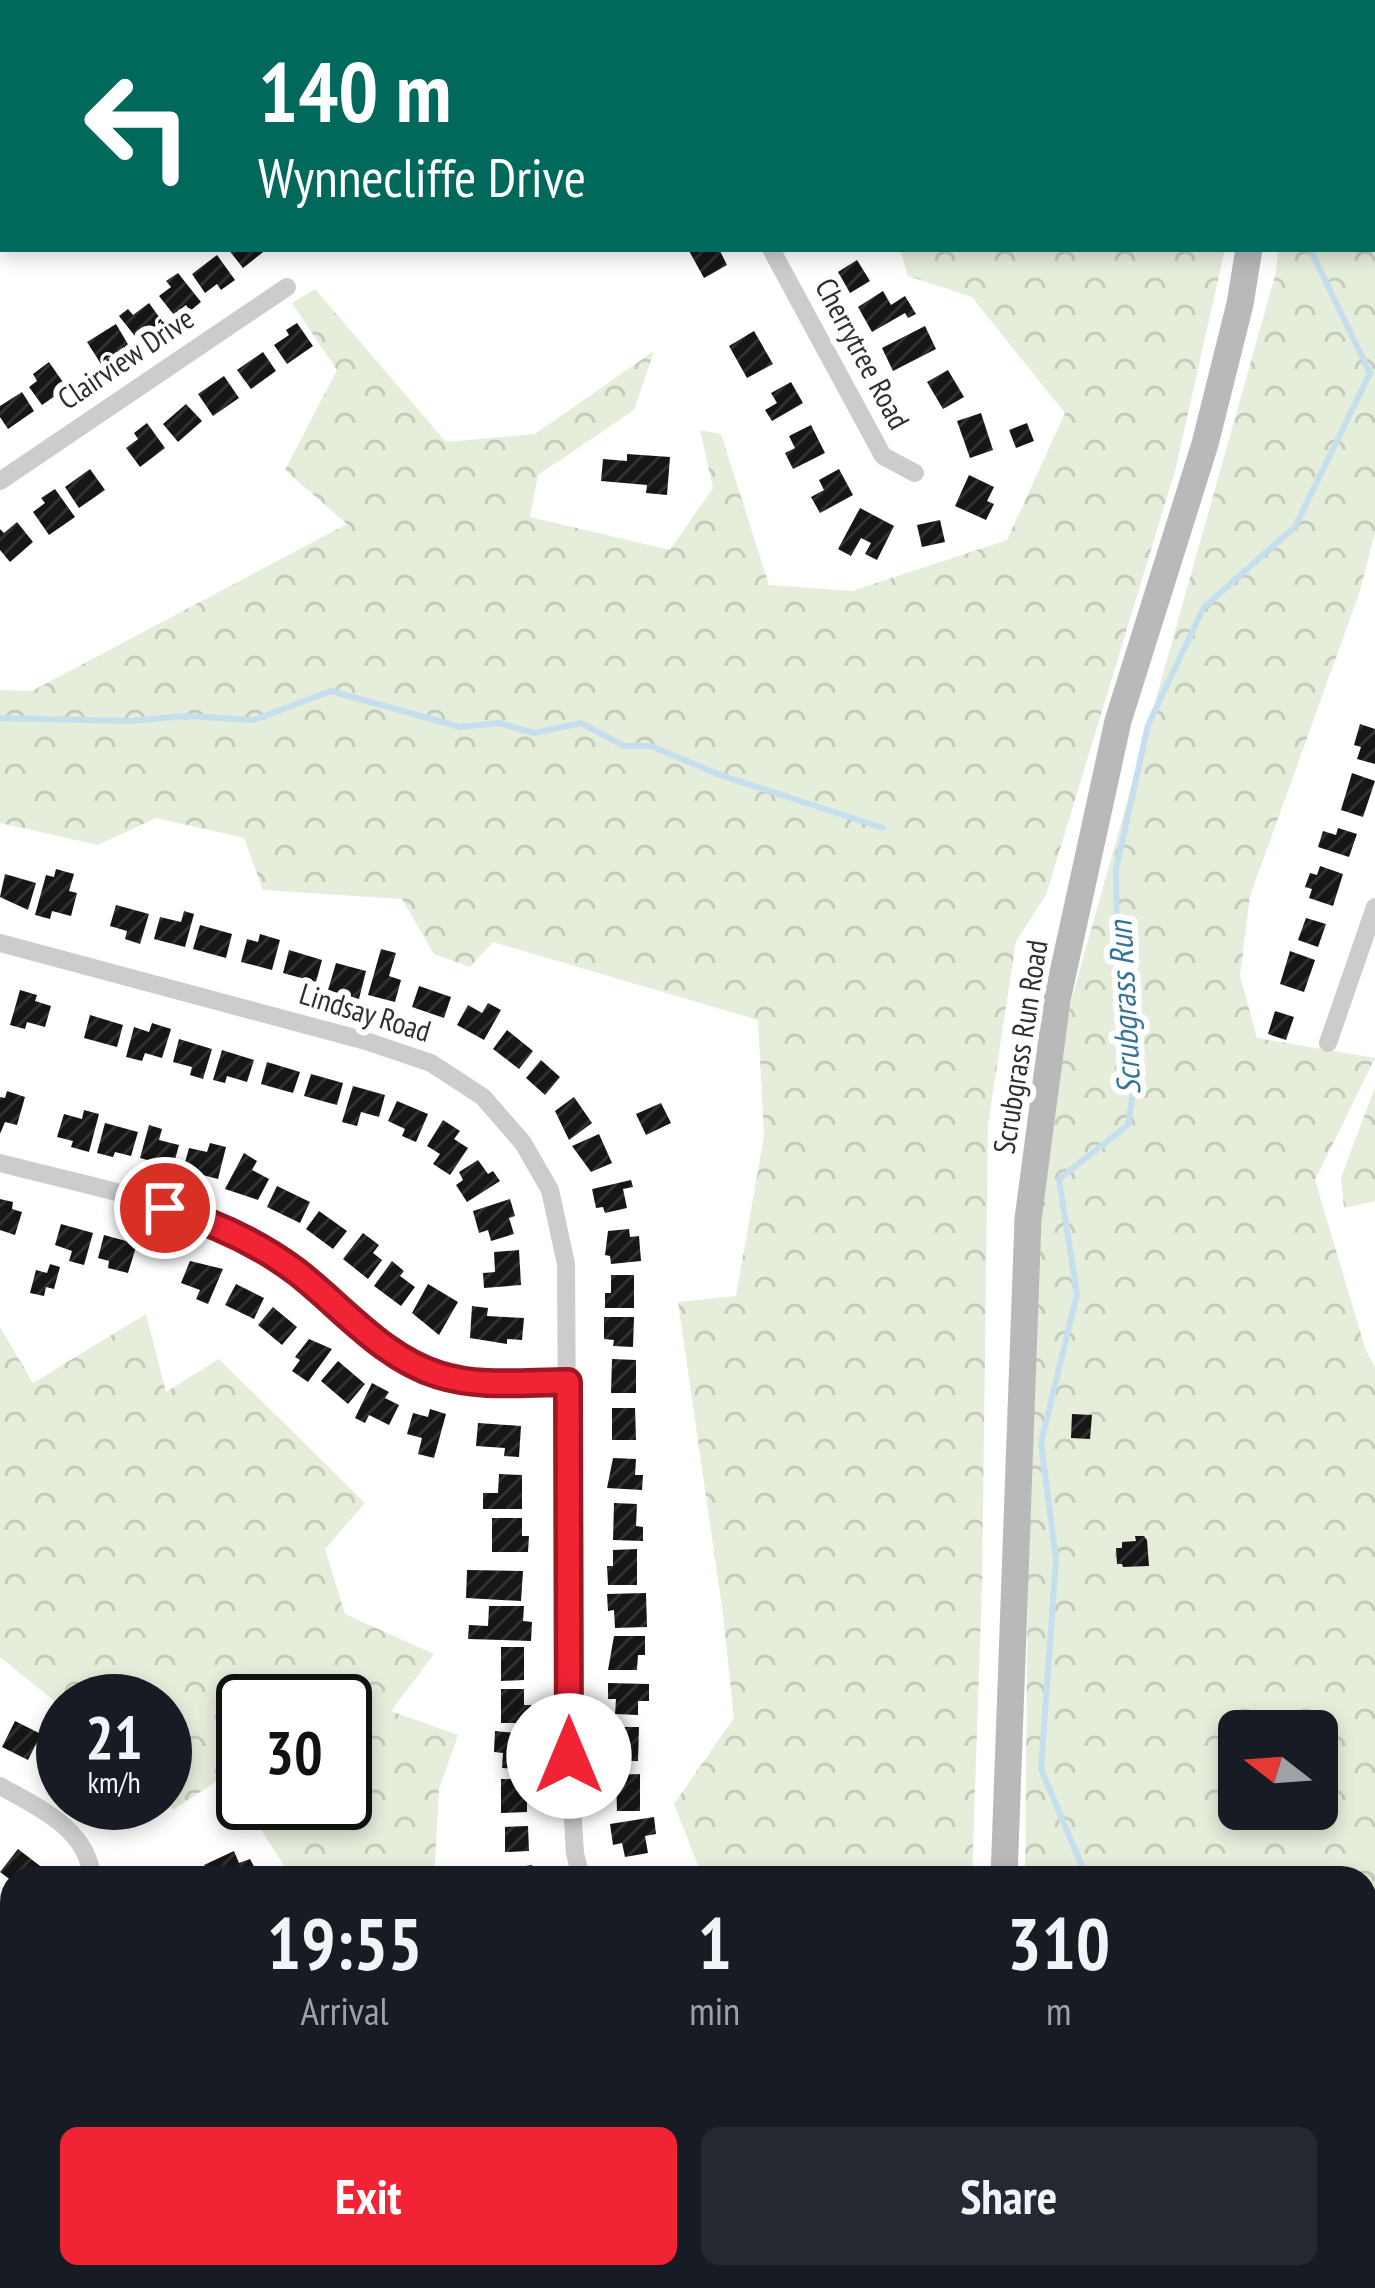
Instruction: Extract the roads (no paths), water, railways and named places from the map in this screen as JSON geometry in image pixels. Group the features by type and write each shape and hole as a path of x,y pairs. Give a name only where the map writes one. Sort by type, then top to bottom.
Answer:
{"street":[{"name":"Cherrytree Road","path":"773,252 883,456 915,473"},
{"name":"Scrubgrass Run Road","path":"1004,1866 1028,1219 1057,1000 1118,721 1205,444 1249,252"},
{"name":"Clairview Drive","path":"0,481 286,287"},
{"path":"1328,1043 1375,907"},
{"name":"Lindsay Road","path":"0,943 366,1041 430,1063 483,1097 523,1143 550,1190 566,1264 569,1756 578,1866"},
{"path":"0,1163 199,1218 255,1244 296,1271 400,1358 436,1375 471,1383 568,1382"},
{"path":"0,1786 65,1824 91,1866"}],"waterway":[{"name":"Scrubgrass Run","path":"1082,1866 1041,1769 1056,1559 1041,1443 1077,1294 1059,1179 1128,1125 1133,1092 1125,1063 1127,1024 1117,951 1116,869 1148,725 1204,607 1295,527 1370,373 1311,252"},
{"path":"0,718 254,720 331,691 460,727 499,723 534,733 581,723 624,746 651,746 720,775 883,828"}]}
